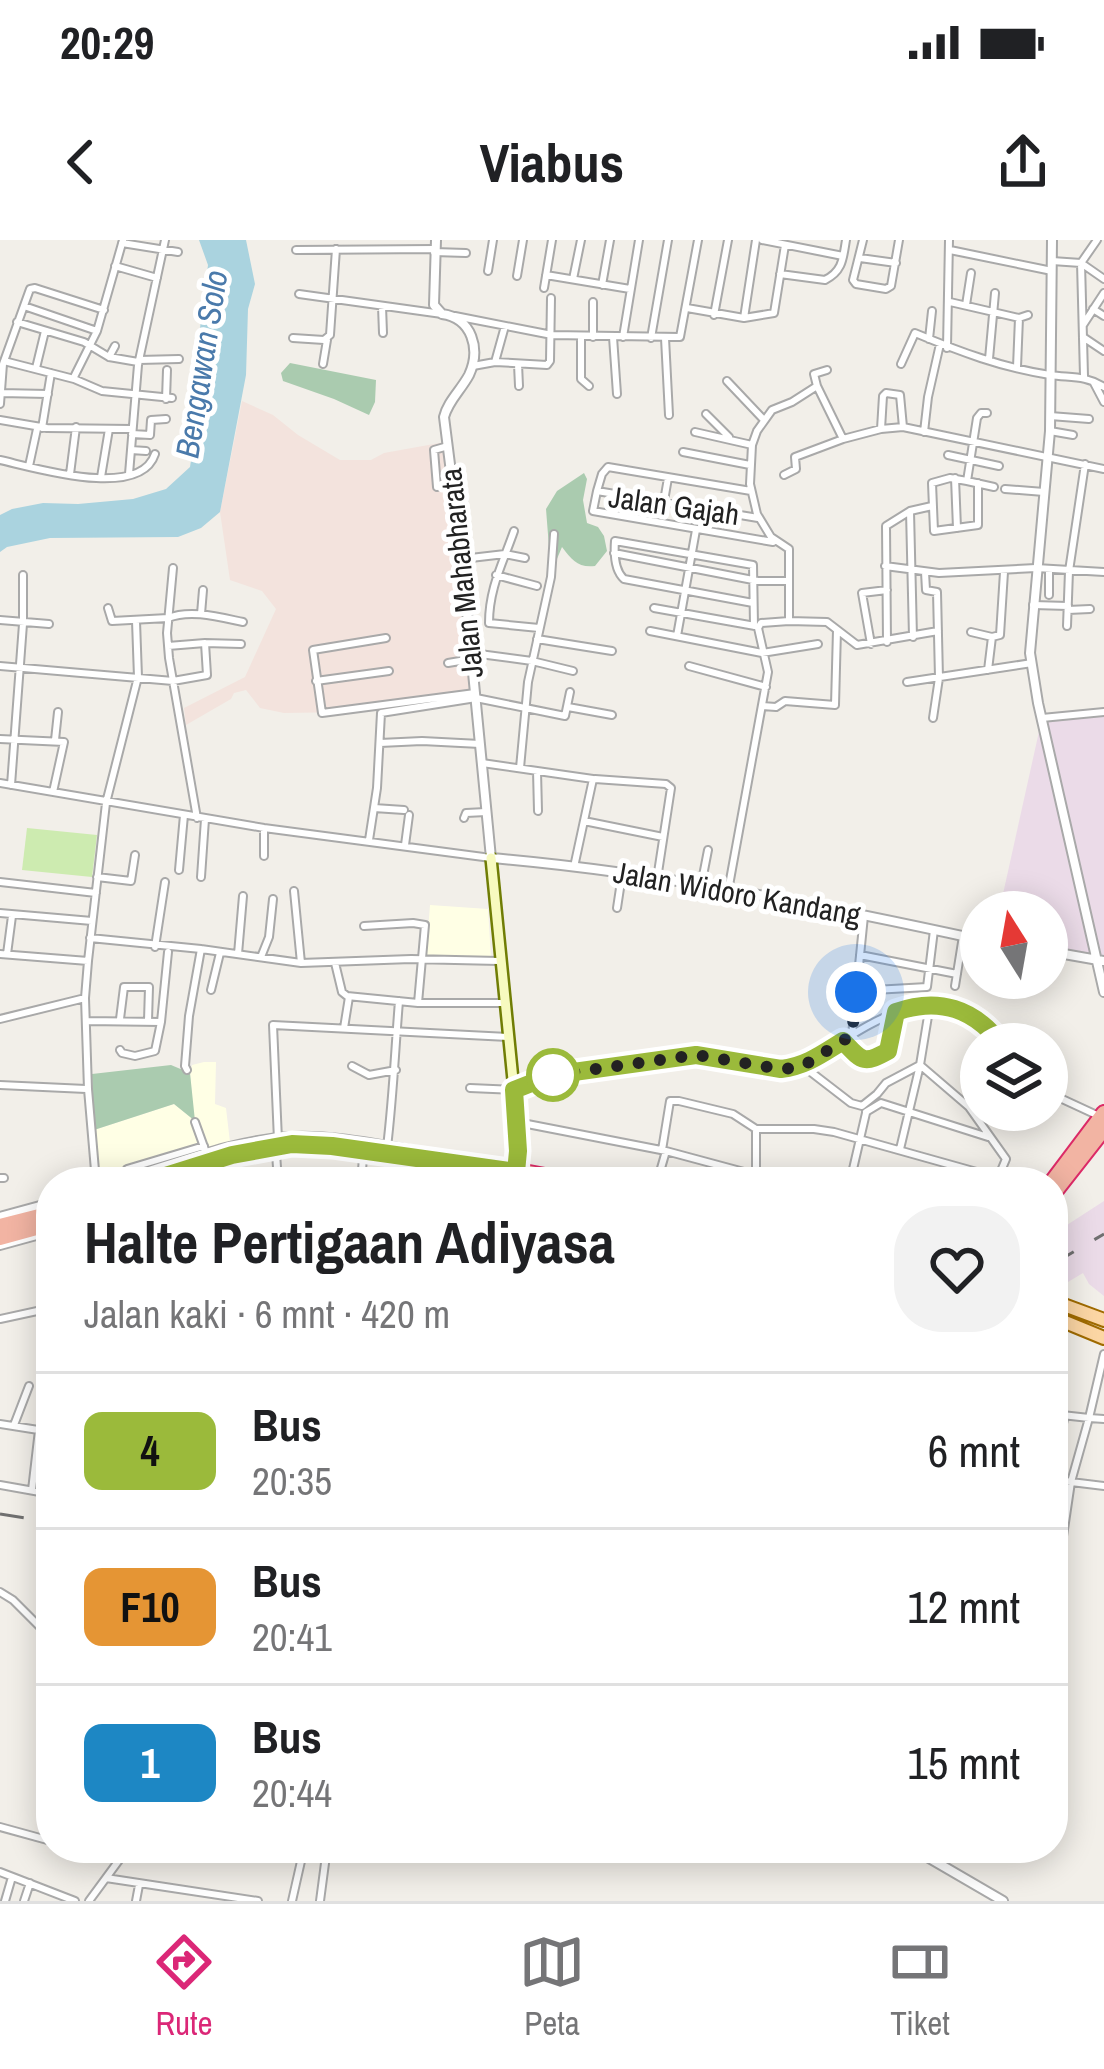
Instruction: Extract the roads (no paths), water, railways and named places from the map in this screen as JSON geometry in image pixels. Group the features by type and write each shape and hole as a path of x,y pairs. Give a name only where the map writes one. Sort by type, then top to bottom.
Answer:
{"highway":[{"path":"1064,1167 1103,1120"},
{"path":"1068,1172 1103,1120"},
{"path":"214,1162 239,1150 332,1143 476,1167"},
{"path":"214,1162 277,1145 447,1167"},
{"path":"0,1226 36,1218"},
{"path":"0,1242 36,1222"}],"main road":[{"path":"491,858 514,1090"},
{"path":"1068,1316 1104,1328"}],"street":[{"path":"129,474 138,361 165,240"},
{"path":"488,271 493,240"},
{"path":"517,276 523,240"},
{"path":"544,288 552,240"},
{"path":"573,279 580,240"},
{"path":"602,284 610,240"},
{"path":"617,394 618,337 640,240"},
{"path":"651,338 668,240"},
{"path":"299,294 552,335 681,336 698,240"},
{"path":"714,315 728,240"},
{"path":"744,318 759,240 843,256"},
{"path":"780,274 825,280 841,268 846,240"},
{"path":"863,240 853,280 886,289 891,286 899,240"},
{"path":"924,432 950,302 950,240"},
{"path":"1050,240 1050,431 1032,663 1104,992"},
{"path":"1097,240 1081,263 1082,326 1088,378 1104,402"},
{"path":"74,379 97,331 122,242 178,252"},
{"path":"687,308 744,318 772,314 784,243"},
{"path":"323,364 330,335 333,246"},
{"path":"435,247 434,304 471,331 473,366 495,362 548,365 551,298"},
{"path":"296,250 435,247 466,253"},
{"path":"949,250 1052,266 1081,263 1104,279"},
{"path":"860,258 896,263"},
{"path":"115,266 157,278"},
{"path":"966,305 971,273"},
{"path":"546,275 630,289"},
{"path":"0,404 4,362 29,291 33,288 104,310"},
{"path":"988,359 995,292"},
{"path":"1082,326 1104,293"},
{"path":"592,337 593,302"},
{"path":"950,302 1023,316 1016,367"},
{"path":"382,304 383,333"},
{"path":"24,306 97,331"},
{"path":"1094,309 1104,316"},
{"path":"929,339 932,311"},
{"path":"17,322 90,345 109,357 179,359"},
{"path":"495,362 506,326"},
{"path":"36,368 45,331"},
{"path":"902,364 914,334 1016,367 1088,378 1104,387"},
{"path":"581,337 581,379 590,386"},
{"path":"1083,337 1104,351"},
{"path":"293,338 327,340"},
{"path":"665,338 669,415"},
{"path":"109,357 115,346"},
{"path":"4,362 74,379 102,392 169,399 166,359"},
{"path":"518,364 519,386"},
{"name":"Jalan Mahabharata","path":"473,366 444,417 491,858"},
{"path":"827,370 814,374 843,439"},
{"path":"29,466 51,373"},
{"path":"728,381 764,420"},
{"path":"777,543 758,518 751,491 752,445 775,408 818,386"},
{"path":"1,393 48,394"},
{"path":"881,429 886,393 900,395 903,427"},
{"path":"967,481 976,418 987,413"},
{"path":"706,414 731,440"},
{"path":"1050,416 1089,419"},
{"path":"0,420 150,435 151,419 166,419"},
{"path":"70,474 76,427"},
{"path":"784,475 796,469 795,457 843,439 903,427 1104,469"},
{"path":"101,477 109,429"},
{"path":"1050,431 1073,435"},
{"path":"695,432 752,445"},
{"path":"437,487 434,450 448,446"},
{"path":"0,460 120,479 151,464 150,452 131,450"},
{"path":"682,452 751,465"},
{"path":"948,455 999,466"},
{"path":"1067,626 1084,464"},
{"path":"596,491 608,467 751,491"},
{"path":"664,501 668,478"},
{"path":"955,478 957,528"},
{"path":"978,483 979,524 934,531 933,481 955,478 978,483 994,487"},
{"path":"1006,489 1044,492"},
{"name":"Jalan Gajah","path":"696,530 593,513 596,491 758,518"},
{"path":"887,641 886,526 910,511 932,506"},
{"path":"910,511 913,637"},
{"path":"677,636 696,530 789,549 789,621"},
{"path":"514,531 489,601 490,625 539,628"},
{"path":"520,768 525,707 554,534"},
{"path":"728,891 768,668 756,627 755,567 615,542 621,578 753,603"},
{"path":"614,553 788,581"},
{"path":"462,559 505,554 525,558"},
{"path":"885,566 925,572 1036,568 1104,572"},
{"path":"173,568 168,646 201,818 201,877"},
{"path":"1049,569 1049,595"},
{"path":"925,572 926,590 937,592 939,677 933,718"},
{"path":"971,632 1000,635 1004,572"},
{"path":"11,785 23,575"},
{"path":"496,575 537,586"},
{"path":"201,614 203,590"},
{"path":"868,644 862,593 886,590"},
{"path":"1033,605 1090,609"},
{"path":"108,608 112,621 201,614 243,622"},
{"path":"654,608 756,627 766,622 825,621 851,642 868,644 938,631"},
{"path":"0,620 49,624"},
{"path":"95,1167 88,1089 88,961 106,803 138,677 136,621"},
{"path":"762,706 775,707 785,701 835,705 838,630"},
{"path":"650,631 762,653 818,644"},
{"path":"988,670 992,637"},
{"path":"386,638 313,650 323,714 476,695 565,716 570,692"},
{"path":"537,640 612,652"},
{"path":"0,666 173,681 207,675 205,643"},
{"path":"168,646 241,644"},
{"path":"448,663 472,656 532,661 573,671"},
{"path":"907,682 1032,663"},
{"path":"689,666 766,686"},
{"path":"316,681 388,671"},
{"path":"369,840 381,713 476,695"},
{"path":"568,707 612,716"},
{"path":"55,740 58,712"},
{"path":"1042,718 1104,712"},
{"path":"0,739 62,741 65,745 53,792"},
{"path":"380,743 480,744"},
{"path":"482,764 666,784 671,793 657,879"},
{"path":"537,771 538,811"},
{"path":"574,866 593,779"},
{"path":"0,783 264,828 491,858"},
{"path":"374,808 406,812 405,845"},
{"path":"464,818 466,812 487,812"},
{"path":"179,870 184,815"},
{"path":"584,821 663,837"},
{"path":"264,828 264,856"},
{"path":"701,886 708,850"},
{"path":"128,896 135,855"},
{"name":"Jalan Widoro Kandang","path":"491,858 701,886 960,935"},
{"path":"617,908 622,875"},
{"path":"97,877 130,881"},
{"path":"0,882 96,893"},
{"path":"155,946 165,882"},
{"path":"294,891 301,964"},
{"path":"238,954 243,896"},
{"path":"261,957 269,937 273,899"},
{"path":"0,914 93,921"},
{"path":"12,916 3,954 88,961"},
{"path":"852,1035 864,916"},
{"path":"364,926 423,924 418,1003"},
{"path":"856,992 927,987 934,930"},
{"path":"91,938 301,964 501,961"},
{"path":"187,1070 189,1016 201,949"},
{"path":"120,1050 136,1056 155,1052 168,952"},
{"path":"211,990 220,952"},
{"path":"955,986 960,955"},
{"path":"1068,955 1100,960"},
{"path":"860,956 957,974"},
{"path":"335,963 342,992 349,997 505,1003"},
{"path":"120,1019 124,987 149,987 148,1022"},
{"path":"344,1028 349,997"},
{"path":"0,1019 86,998"},
{"path":"387,1150 399,1001"},
{"path":"899,1149 930,1004"},
{"path":"470,1088 514,1090 552,1075 696,1055 781,1069 803,1066 896,1012 930,1004 968,1012 979,1023"},
{"path":"87,1021 161,1022"},
{"path":"278,1167 274,1025 508,1037"},
{"path":"920,1065 960,1099"},
{"path":"853,1167 866,1108 886,1083 920,1065"},
{"path":"352,1066 369,1075 396,1070"},
{"path":"803,1066 855,1106 881,1103 991,1138"},
{"path":"0,1085 88,1089"},
{"path":"513,1167 514,1090"},
{"path":"660,1167 670,1101 733,1114 756,1129 814,1129 960,1167"},
{"path":"1068,1102 1103,1120"},
{"path":"152,1167 214,1162 195,1122"},
{"path":"517,1122 725,1167"},
{"path":"756,1129 756,1167"},
{"path":"986,1131 1006,1159 1003,1167"},
{"path":"362,1167 363,1158"},
{"path":"0,1214 36,1213"},
{"path":"0,1318 36,1310"},
{"path":"1068,1502 1104,1354"},
{"path":"14,1425 29,1385"},
{"path":"1068,1415 1104,1419"},
{"path":"0,1424 36,1429"},
{"path":"32,1490 36,1456"},
{"path":"1068,1481 1104,1486"},
{"path":"0,1485 36,1491"},
{"path":"0,1592 36,1622"},
{"path":"0,1827 36,1837"},
{"path":"89,1901 116,1863"},
{"path":"292,1901 301,1863"},
{"path":"320,1901 325,1863"},
{"path":"938,1863 1003,1901"},
{"path":"0,1872 75,1901"},
{"path":"5,1901 12,1877"},
{"path":"106,1878 258,1901"},
{"path":"24,1901 30,1883"},
{"path":"136,1901 139,1885"},
{"path":"170,1901 172,1889"}],"water":[{"path":"199,240 246,240 255,284 248,309 246,375 220,512 201,528 178,537 50,538 0,552 0,515 12,509 133,499 166,489 190,467 205,368 198,344 208,265"}],"railway":[{"path":"1068,1255 1104,1234"},
{"path":"0,1514 36,1520"}],"water label":[{"name":"Bengawan Solo","path":"201,364"}]}
